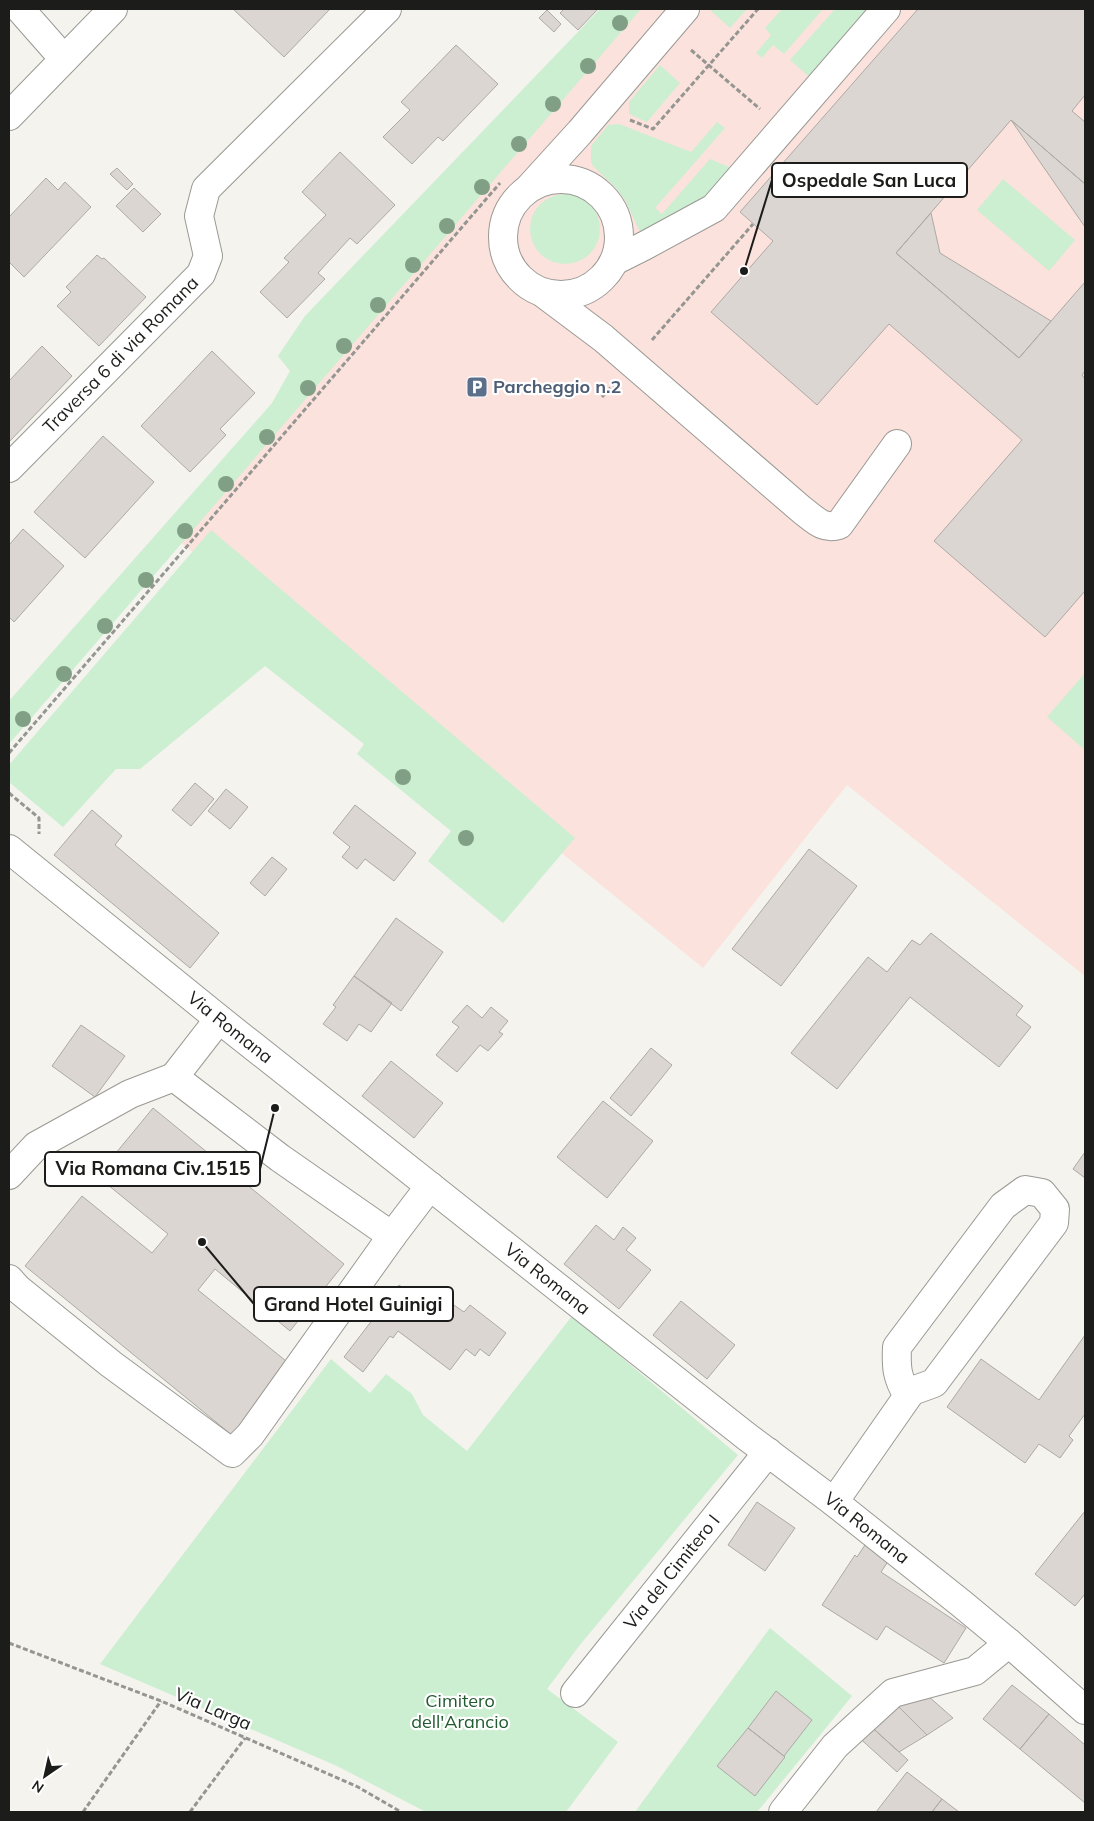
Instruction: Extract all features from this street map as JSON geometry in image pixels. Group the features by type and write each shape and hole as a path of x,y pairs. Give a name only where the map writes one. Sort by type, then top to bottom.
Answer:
{"main road":[{"path":"20,9 64,59"},
{"path":"9,116 113,9"},
{"name":"Traversa 6 di via Romana","path":"9,468 202,274 208,256 199,216 206,190 387,9"},
{"path":"530,188 558,179 574,180 588,185 600,193 610,204 620,231 619,246 616,260 608,273 598,283 572,295 557,296 530,286 518,277 504,251 504,222 514,203 530,188 580,132 685,9"},
{"path":"616,260 714,208 886,9"},
{"path":"574,180 580,132"},
{"path":"585,290 585,304 592,323 603,338"},
{"path":"543,292 603,338 822,525 831,527 839,525 897,444"},
{"name":"Via Romana","path":"9,849 219,1019 834,1502 1009,1643 1085,1710"},
{"path":"9,1175 36,1146 130,1094 174,1077 219,1019"},
{"path":"174,1077 280,1158 392,1236"},
{"path":"9,1279 18,1289 111,1364 232,1453 250,1435 392,1236 430,1186"},
{"path":"834,1502 908,1396 912,1391 934,1382 1054,1223 1055,1209 1042,1193 1025,1190 1003,1206 897,1347 896,1366 900,1383 908,1396"},
{"name":"Via del Cimitero I","path":"575,1692 768,1452"},
{"path":"783,1812 835,1746 892,1693 975,1671 1009,1643"}],"path":[{"path":"626,118 653,129 758,9"},
{"path":"688,47 783,129"},
{"path":"9,753 500,182"},
{"path":"602,397 753,224"},
{"name":"Via Larga","path":"9,1643 160,1701 358,1787 401,1812"},
{"path":"83,1812 160,1701"},
{"path":"190,1812 245,1738"}],"shaded area":[{"path":"635,9 1085,9 1085,976 847,785 703,968 169,533"}],"green space":[{"path":"600,9 641,9 9,744 9,701 272,403 290,371 278,356 305,316"},
{"path":"709,9 747,9 730,28"},
{"path":"782,9 823,9 784,54 773,45 762,58 756,53 771,35 765,28"},
{"path":"835,9 874,9 813,80 790,60"},
{"path":"660,65 680,83 647,122 629,114 629,102"},
{"path":"717,122 725,128 655,208 662,214 710,159 736,170 718,191 646,233 640,232 625,200 615,187 593,166 591,162 591,146 608,125 619,124 691,152"},
{"path":"1003,179 1075,240 1049,271 977,210"},
{"path":"558,194 572,194 585,200 594,209 600,222 598,242 590,254 572,264 558,264 545,258 536,249 530,236 530,222 536,209 545,200"},
{"path":"211,530 575,838 503,923 428,861 451,831 357,754 364,744 265,666 140,769 116,769 63,827 9,782 9,765"},
{"path":"1085,673 1085,750 1047,717"},
{"name":"Cimitero dell'Arancio","path":"572,1316 738,1455 579,1646 547,1689 618,1742 566,1812 426,1812 337,1766 100,1664 331,1359 370,1393 386,1374 412,1394 423,1415 467,1451"},
{"path":"770,1628 852,1696 757,1812 635,1812"}],"building":[{"path":"233,9 330,9 284,57"},
{"path":"564,9 597,10 578,30 560,13"},
{"path":"918,9 1085,9 1085,95 1072,111 1085,122 1085,184 1011,120 896,253 1019,358 1085,282 1085,371 1082,375 1085,379 1085,591 1045,637 934,541 1022,440 889,324 817,405 711,312 773,241 740,212"},
{"path":"547,10 561,24 554,32 539,18"},
{"path":"456,45 498,84 443,141 438,137 412,164 383,137 410,110 401,102"},
{"path":"1011,120 1085,184 1085,227"},
{"path":"340,152 395,205 357,244 350,238 318,273 325,279 287,318 260,292 289,262 284,258 326,215 302,192"},
{"path":"117,168 133,184 127,190 110,174"},
{"path":"46,178 58,190 65,182 91,207 24,277 9,262 9,217"},
{"path":"134,188 161,214 143,232 116,206"},
{"path":"931,213 940,253 1051,321 1019,358 896,253"},
{"path":"97,255 102,259 104,258 146,297 99,346 57,306 71,292 66,287"},
{"path":"42,346 72,376 9,442 9,381"},
{"path":"212,351 255,393 220,429 226,435 190,472 141,426"},
{"path":"103,436 154,482 85,558 34,512"},
{"path":"23,529 64,566 14,622 9,617 9,545"},
{"path":"195,783 214,799 191,826 172,810"},
{"path":"226,789 248,807 230,829 208,811"},
{"path":"355,805 416,853 394,881 365,859 357,869 342,857 350,847 333,833"},
{"path":"92,810 122,836 115,845 219,933 190,968 54,855"},
{"path":"809,849 857,886 781,986 732,949"},
{"path":"272,857 287,869 265,896 250,883"},
{"path":"396,918 443,952 401,1011 354,976"},
{"path":"931,933 1023,1006 1016,1015 1031,1027 999,1067 910,997 837,1089 791,1053 868,957 887,972 912,940 920,945"},
{"path":"354,976 392,1003 371,1032 359,1024 347,1041 323,1024 336,1007 333,1005"},
{"path":"467,1005 482,1018 491,1007 508,1021 499,1032 503,1034 488,1051 480,1045 457,1072 436,1055 459,1027 452,1022"},
{"path":"81,1025 125,1056 95,1097 52,1066"},
{"path":"651,1048 672,1065 631,1116 610,1098"},
{"path":"391,1061 443,1103 414,1138 362,1096"},
{"path":"603,1101 653,1141 607,1198 557,1157"},
{"path":"153,1108 344,1264 290,1331 215,1269 198,1290 291,1365 233,1436 25,1266 82,1196 152,1253 168,1234 97,1176"},
{"path":"1085,1152 1085,1178 1073,1169"},
{"path":"596,1225 614,1240 623,1227 636,1238 626,1250 651,1270 619,1309 564,1264"},
{"path":"399,1285 441,1316 451,1303 464,1312 470,1305 506,1333 489,1356 480,1349 475,1356 466,1349 450,1370 398,1331 393,1338 390,1336 363,1372 344,1357"},
{"path":"681,1301 735,1345 707,1379 653,1335"},
{"path":"1085,1335 1085,1414 1069,1436 1073,1440 1060,1458 1039,1444 1025,1463 947,1407 981,1359 1039,1400"},
{"path":"757,1502 795,1528 765,1571 728,1545"},
{"path":"1085,1511 1085,1594 1075,1606 1035,1574"},
{"path":"865,1545 889,1560 881,1572 966,1628 944,1663 886,1626 877,1640 822,1605 855,1555 857,1557"},
{"path":"1012,1685 1049,1714 1020,1749 983,1719"},
{"path":"919,1688 953,1718 927,1735 893,1701"},
{"path":"776,1691 812,1720 784,1756 748,1728"},
{"path":"893,1701 927,1735 899,1752 866,1722"},
{"path":"1049,1714 1085,1745 1085,1803 1020,1749"},
{"path":"866,1722 908,1760 897,1772 855,1734"},
{"path":"748,1728 785,1757 755,1796 717,1766"},
{"path":"907,1772 942,1799 932,1812 876,1812"},
{"path":"942,1799 959,1812 932,1812"}],"place":[{"name":"Ospedale San Luca","path":"744,271"},
{"name":"Parcheggio n.2","path":"477,387"},
{"name":"Via Romana Civ.1515","path":"275,1108"},
{"name":"Grand Hotel Guinigi","path":"202,1242"}]}
